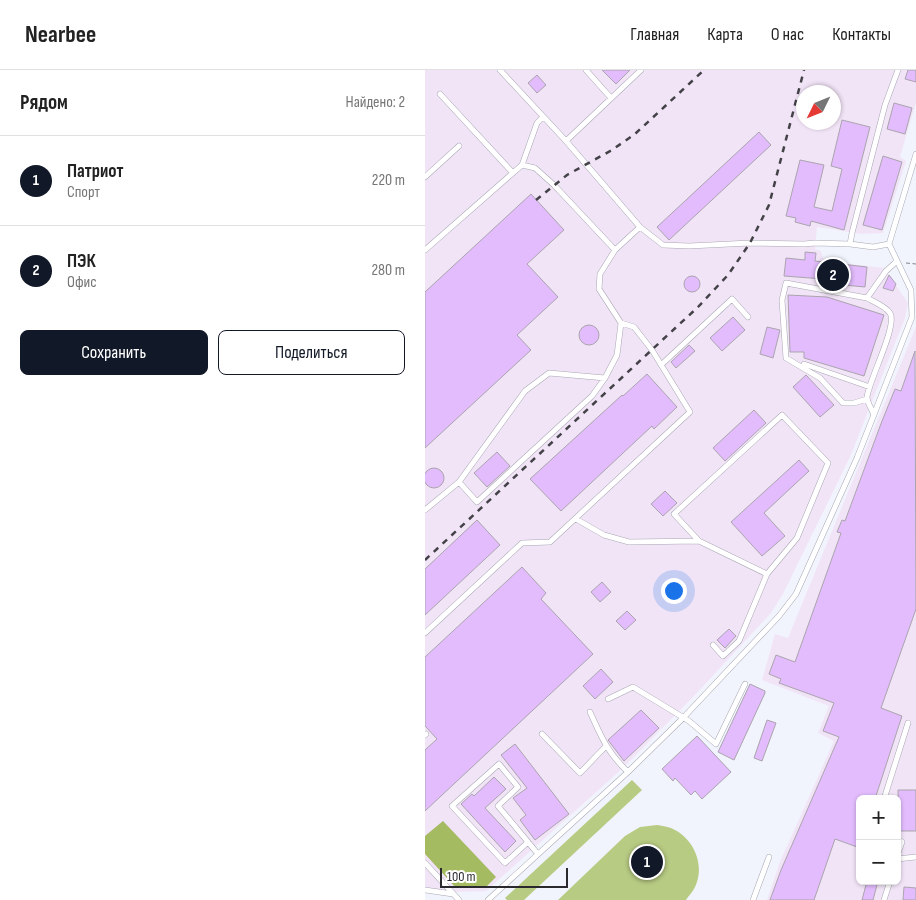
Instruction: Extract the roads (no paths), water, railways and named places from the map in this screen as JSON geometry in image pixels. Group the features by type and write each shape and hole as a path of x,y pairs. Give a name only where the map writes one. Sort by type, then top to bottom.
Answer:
{"lane":[{"path":"500,70 566,141 640,227 663,245 689,246 749,243 850,244 873,247 889,244"},
{"path":"586,70 611,98"},
{"path":"566,141 641,70"},
{"path":"850,244 851,233 885,105 898,70"},
{"path":"440,94 513,173"},
{"path":"425,250 522,165 537,123 543,117"},
{"path":"425,176 459,146"},
{"path":"488,900 628,772 683,718 779,616 796,594 857,458 912,317 911,290 889,244 916,154"},
{"path":"522,165 535,168 554,185 615,250"},
{"path":"425,633 522,543 550,542 690,412 652,350 634,327 621,323 599,289 600,274 615,250 640,227"},
{"path":"867,298 886,271 897,261"},
{"path":"867,399 843,404 820,378 786,358 782,300 787,283 867,298 891,314 892,320 889,332 867,399 874,415"},
{"path":"661,365 732,299 748,317"},
{"path":"459,482 477,502 592,396 605,378 617,355 621,323"},
{"path":"805,364 870,387"},
{"path":"425,510 459,482 525,391 549,373 605,378"},
{"path":"713,645 723,656 739,641 767,574 797,538 828,463 782,415 674,514 699,541 767,574"},
{"path":"576,519 603,535 629,542 699,541"},
{"path":"608,699 633,687 683,718 716,744 745,684"},
{"path":"591,712 614,759 628,772"},
{"path":"885,795 909,723"},
{"path":"542,734 579,773 606,746"},
{"path":"528,842 505,863 452,806 499,764 518,787 498,806 528,842 538,854"},
{"path":"753,900 769,857"},
{"path":"901,857 916,857"},
{"path":"425,863 459,900"},
{"path":"884,900 889,885"},
{"path":"425,890 454,894"}],"railway":[{"path":"536,200 567,175 612,150 635,134 704,70"},
{"path":"425,560 698,307 728,275 750,243 769,205 804,70"}],"place":[{"name":"ПЭК","path":"833,275"},
{"name":"Патриот","path":"647,862"}]}
